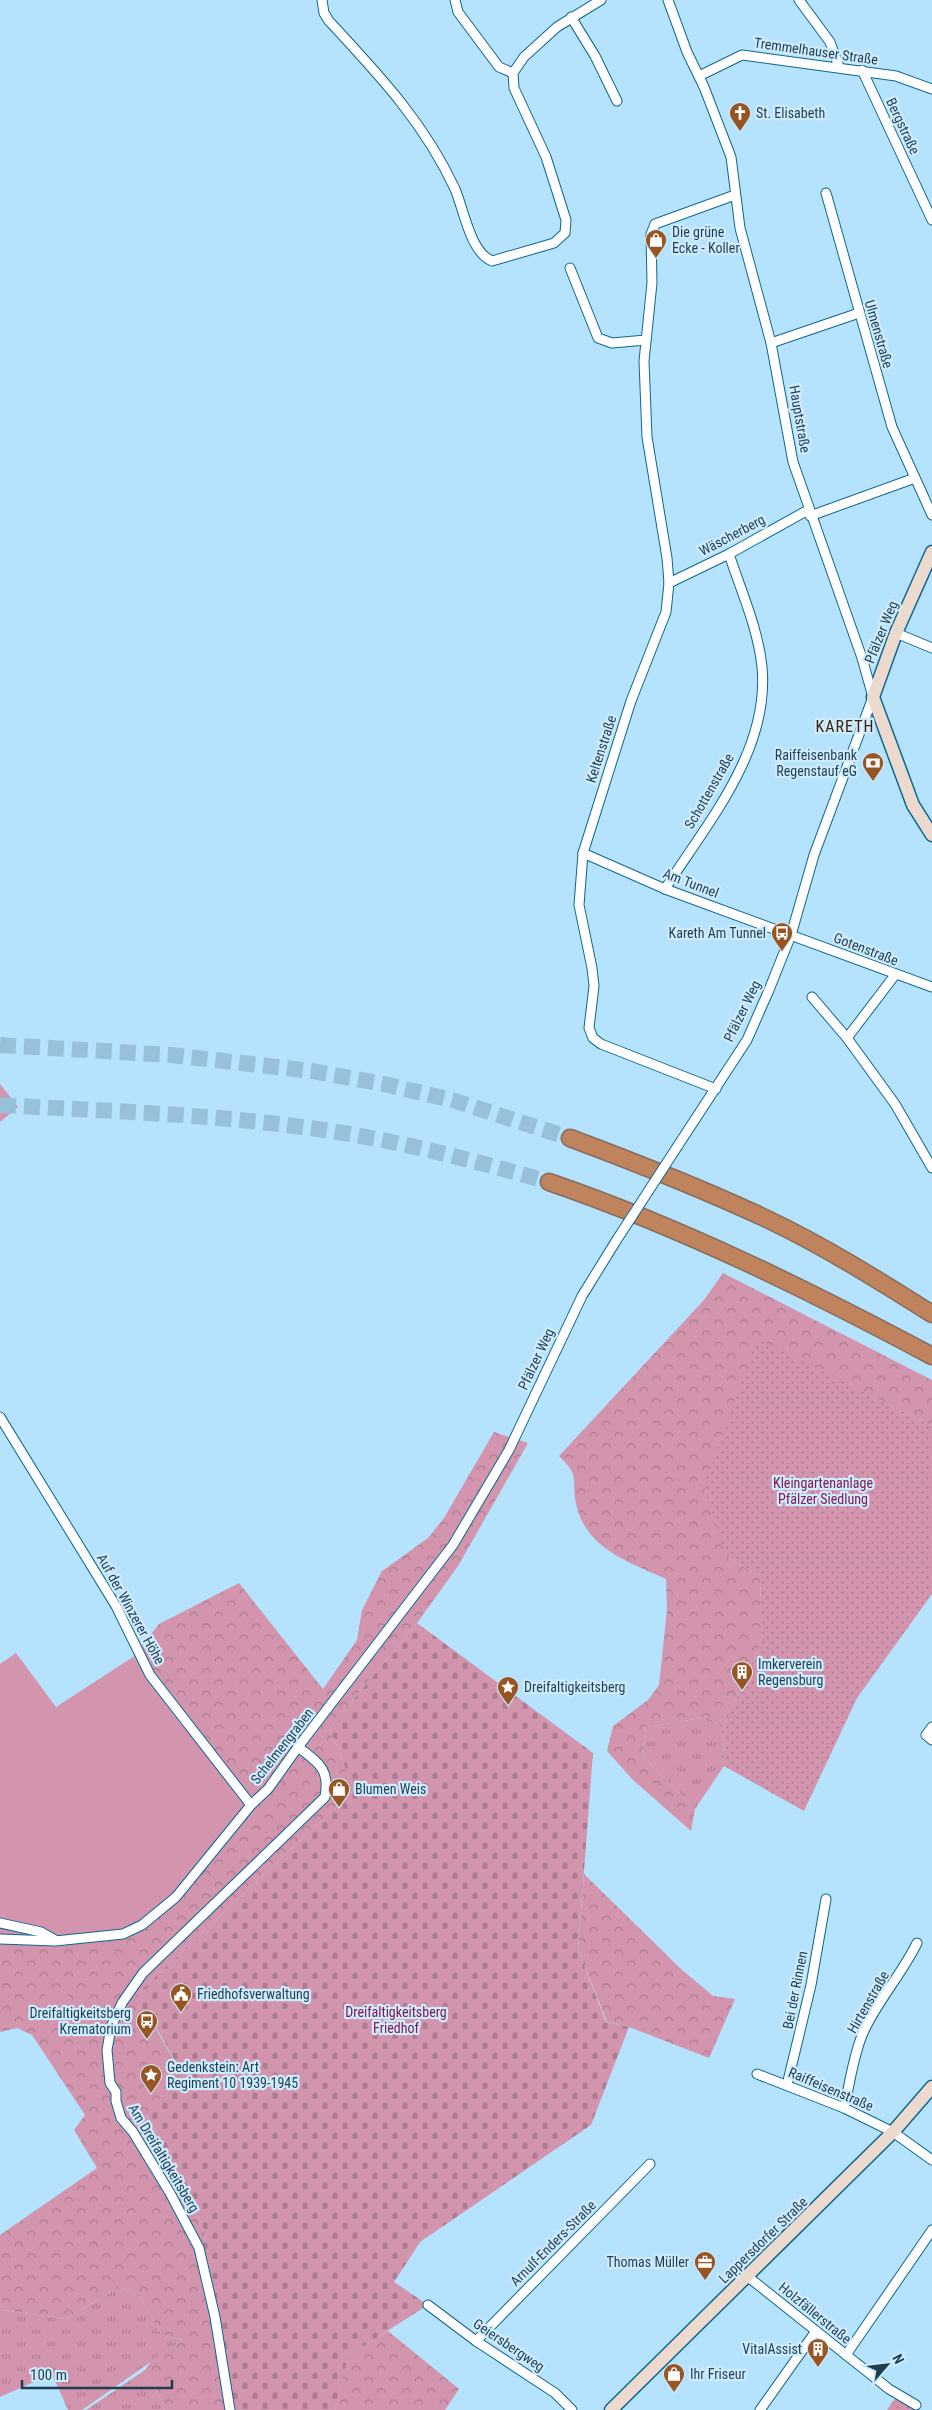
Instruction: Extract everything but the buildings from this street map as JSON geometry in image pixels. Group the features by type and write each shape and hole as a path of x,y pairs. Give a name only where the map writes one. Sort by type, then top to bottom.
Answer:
{"highway":[{"path":"570,1138 653,1169 768,1220 855,1266 932,1314"},
{"path":"549,1182 611,1204 760,1268 932,1356"}],"street":[{"path":"322,0 324,13 329,21 398,97 419,125 455,189 480,254 492,261 554,243 560,240 566,227 546,157 514,88 513,73 524,57 571,17 600,0"},
{"path":"455,0 458,12 500,67 513,73"},
{"name":"Hauptstraße","path":"668,0 687,52 699,76 731,157 740,228 771,343 792,462 862,658 873,697 913,805 932,835"},
{"path":"799,0 830,42 839,67"},
{"path":"571,17 595,56 617,101"},
{"name":"Tremmelhauser Straße","path":"699,76 742,55 896,76 932,89"},
{"name":"Bergstraße","path":"862,70 932,220"},
{"name":"Ulmenstraße","path":"826,194 892,427 932,515"},
{"name":"Keltenstraße","path":"716,1088 601,1044 593,1038 589,1028 594,986 579,905 583,853 631,701 666,612 669,583 667,558 647,437 644,360 652,283 651,234 655,224 735,196"},
{"path":"570,268 598,338 612,343 646,340"},
{"path":"771,343 859,313"},
{"path":"809,513 915,478"},
{"name":"Wäscherberg","path":"669,583 809,513"},
{"name":"Pfälzer Weg","path":"509,1450 582,1296 749,1036 790,934 814,855 896,633 932,552"},
{"name":"Schottenstraße","path":"665,889 741,768 760,709 762,674 758,648 729,554"},
{"path":"896,633 932,648"},
{"name":"Am Tunnel","path":"583,853 665,889 790,934"},
{"name":"Gotenstraße","path":"790,934 895,975 932,987"},
{"path":"847,1038 895,975"},
{"path":"812,997 847,1038 895,1104 932,1168"},
{"name":"Auf der Winzerer Höhe","path":"0,1417 116,1606 150,1675 251,1805"},
{"name":"Schelmengraben","path":"0,1939 55,1941 122,1934 142,1925 176,1896 251,1805 268,1789 453,1545 509,1450"},
{"path":"932,1727 926,1735 932,1740"},
{"name":"Am Dreifaltigkeitsberg","path":"230,2410 215,2317 200,2248 170,2193 133,2132 121,2118 116,2101 116,2092 110,2084 107,2050 111,2028 122,2004 143,1973 325,1797 328,1784 325,1772 316,1761 298,1747"},
{"name":"Bei der Rinnen","path":"787,2085 811,1985 826,1899"},
{"path":"0,1924 41,1932 55,1941"},
{"name":"Hirtenstraße","path":"844,2108 857,2050 864,2030 918,1943"},
{"name":"Raiffeisenstraße","path":"757,2074 844,2108 893,2132 932,2160"},
{"name":"Lappersdorfer Straße","path":"611,2410 893,2132 932,2087"},
{"name":"Arnulf-Enders-Straße","path":"476,2341 650,2164"},
{"path":"846,2355 932,2230"},
{"name":"Holzfällerstraße","path":"747,2276 889,2389 916,2405"},
{"name":"Geiersbergweg","path":"428,2305 476,2341 555,2393 572,2410"},
{"path":"760,2410 816,2332"}],"green space":[{"path":"0,1084 18,1107 0,1122"},
{"path":"723,1273 932,1380 932,1426 757,1339 726,1557 760,1576 762,1641 723,1728 708,1717 646,1727 642,1755 695,1809 691,1831 632,1779 607,1751 613,1726 648,1700 659,1685 667,1610 666,1579 624,1560 599,1543 589,1532 581,1519 576,1504 573,1474 559,1456 704,1300"},
{"name":"Kleingartenanlage Pfälzer Siedlung","path":"757,1338 932,1426 932,1594 857,1698 804,1811 724,1766 723,1728 762,1641 760,1576 726,1557 704,1486"},
{"path":"494,1432 528,1443 458,1566 417,1623 330,1728 354,1790 136,1995 182,2074 146,2115 187,2191 207,2236 202,2245 220,2317 231,2410 165,2410 155,2386 145,2370 152,2360 182,2340 162,2335 139,2295 119,2287 66,2319 3,2310 0,2306 0,2235 97,2168 74,2130 85,2115 32,2035 17,2028 0,2032 0,1906 175,1713 133,1657 159,1624 239,1583 323,1689 357,1640 362,1610 382,1571 428,1538 444,1518"},
{"name":"Dreifaltigkeitsberg Friedhof","path":"417,1623 593,1753 578,1949 606,2022 629,2027 591,2125 420,2242 394,2282 428,2305 348,2356 335,2410 231,2410 220,2317 202,2245 207,2236 187,2191 146,2114 182,2073 150,2017 146,2018 136,1995 354,1790 330,1728"},
{"path":"16,1653 56,1707 133,1657 243,1802 235,1825 144,1921 121,1932 83,1938 59,1936 0,1923 0,1664"},
{"path":"708,1717 723,1728 724,1766 695,1809 642,1755 646,1727"},
{"path":"584,1874 681,1969 713,1996 735,1999 709,2058 629,2027 607,2022 578,1949"},
{"path":"61,1987 66,1989 76,2013 67,2019 65,2025 50,2013 42,1998"},
{"path":"119,2287 139,2295 162,2335 182,2340 82,2410 68,2410 52,2374 0,2397 0,2306 3,2310 66,2319"},
{"path":"388,2331 459,2389 445,2410 335,2410 347,2356"},
{"path":"145,2370 155,2386 165,2410 86,2410"},
{"path":"896,2397 916,2410 887,2410"}],"tunnel":[{"path":"0,1045 171,1055 312,1071 384,1084 452,1100 570,1138"},
{"path":"0,1105 199,1116 317,1129 434,1151 549,1182"}],"place":[{"name":"St. Elisabeth","path":"740,132"},
{"name":"Die grüne Ecke - Koller","path":"656,259"},
{"name":"Raiffeisenbank Regenstauf eG","path":"873,782"},
{"name":"Kareth Am Tunnel","path":"782,952"},
{"name":"Imkerverein Regensburg","path":"742,1691"},
{"name":"Dreifaltigkeitsberg","path":"508,1706"},
{"name":"Blumen Weis","path":"339,1808"},
{"name":"Friedhofsverwaltung","path":"181,2013"},
{"name":"Dreifaltigkeitsberg Krematorium","path":"147,2040"},
{"name":"Gedenkstein: Art Regiment 10 1939-1945","path":"151,2094"},
{"name":"Thomas Müller","path":"705,2281"},
{"name":"VitalAssist","path":"818,2368"},
{"name":"Ihr Friseur","path":"674,2393"}],"district":[{"name":"KARETH","path":"845,726"}]}
